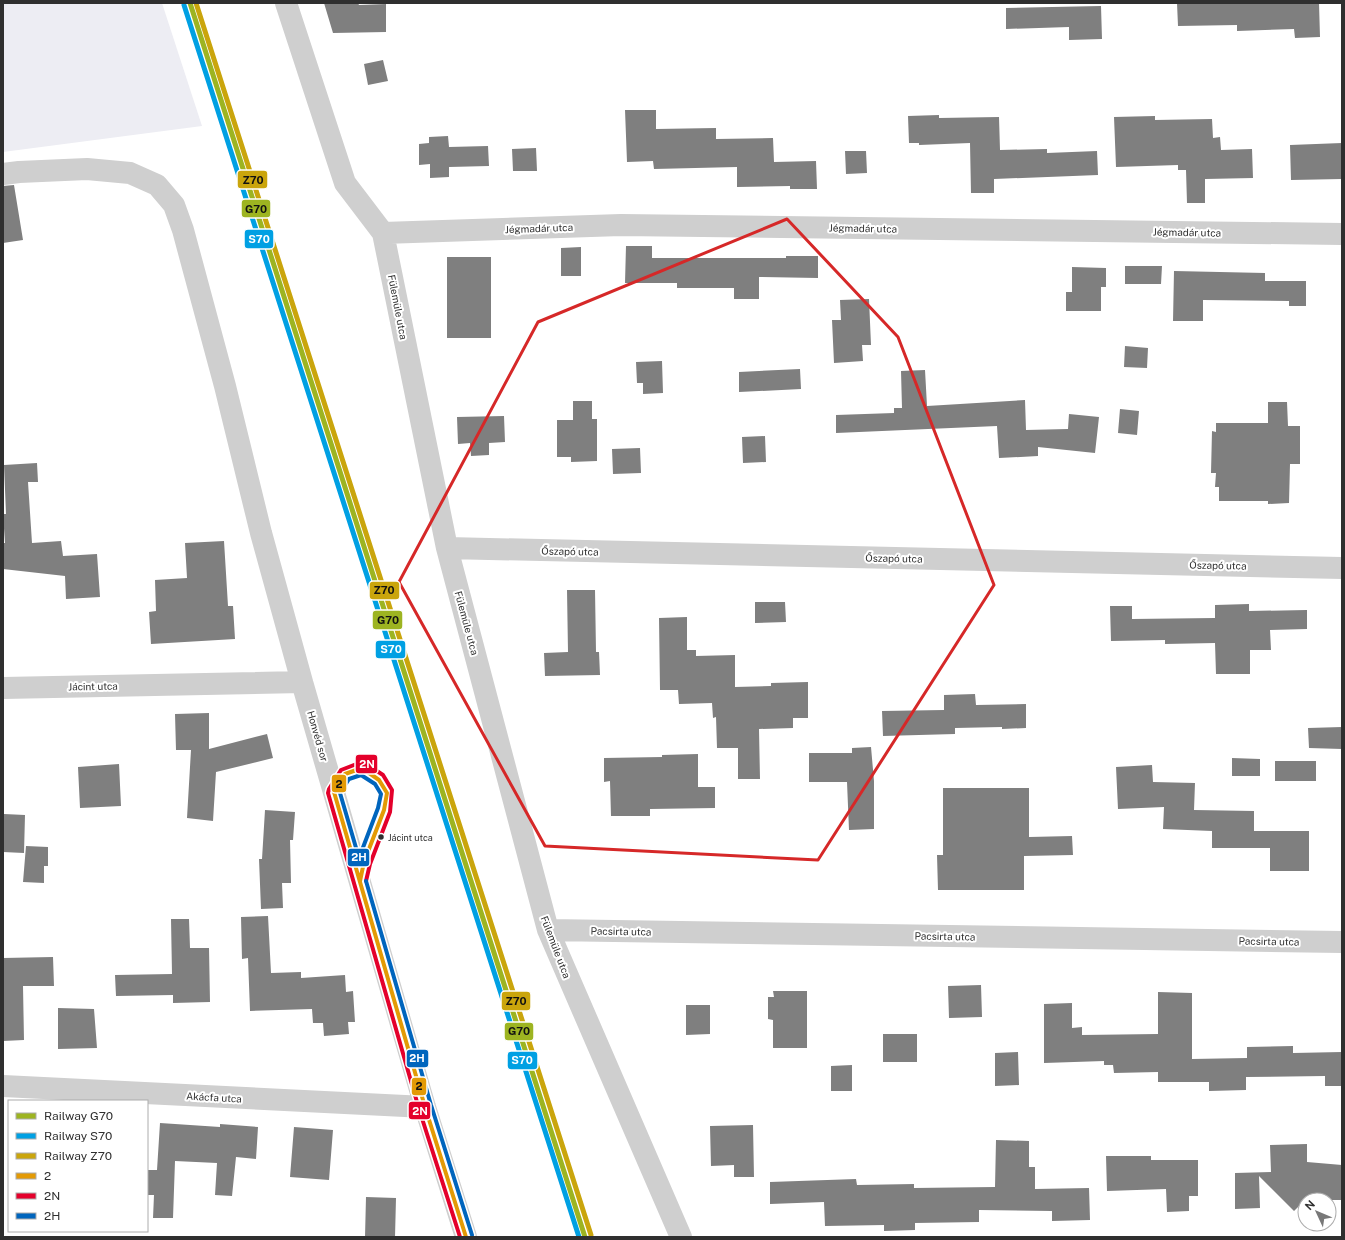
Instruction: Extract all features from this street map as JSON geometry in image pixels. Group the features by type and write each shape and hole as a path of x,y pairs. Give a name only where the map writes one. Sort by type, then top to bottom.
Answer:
{"street":[{"name":"Fülemüle utca","path":"286,3 345,183 383,234 447,548 548,930 680,1237"},
{"name":"Honvéd sor","path":"3,174 87,169 130,172 157,185 174,205 183,230 225,386 261,533 302,682 425,1107 466,1237"},
{"name":"Jégmadár utca","path":"383,234 621,225 1342,234"},
{"name":"Őszapó utca","path":"447,548 1342,568"},
{"name":"Jácint utca","path":"3,688 302,682"},
{"name":"Pacsirta utca","path":"548,930 1342,942"},
{"name":"Akácfa utca","path":"3,1086 425,1107"}],"lane":[{"path":"334,792 345,774 362,768 378,780 386,793 384,810 364,862 360,881"}],"highlighted area":[{"path":"787,219 898,337 994,585 818,860 545,846 399,582 538,322"}],"shaded area":[{"path":"3,3 162,3 202,126 3,152"}],"building":[{"path":"324,3 358,3 359,5 386,4 386,32 333,33"},
{"path":"1177,3 1319,3 1320,37 1295,38 1294,29 1237,31 1237,25 1178,26"},
{"path":"1101,6 1102,39 1069,40 1069,27 1006,29 1006,8"},
{"path":"383,60 388,81 368,85 364,64"},
{"path":"625,110 656,110 656,129 716,128 716,139 773,138 774,162 816,161 817,189 790,189 790,186 737,187 737,167 654,169 653,161 627,162"},
{"path":"939,115 939,118 999,117 1000,150 1047,149 1047,153 1097,151 1098,175 994,179 994,193 971,193 970,143 919,145 919,143 909,143 908,116"},
{"path":"1155,116 1155,120 1212,119 1213,138 1220,137 1221,150 1252,149 1253,178 1205,179 1205,203 1187,203 1186,170 1178,170 1178,165 1116,167 1114,117"},
{"path":"448,136 449,147 488,146 489,166 449,167 449,177 430,178 430,164 419,165 419,144 429,143 429,137"},
{"path":"1342,143 1342,179 1291,180 1290,145"},
{"path":"536,148 537,171 513,171 512,149"},
{"path":"845,151 866,151 867,173 846,174"},
{"path":"14,185 23,240 3,243 3,186"},
{"path":"626,246 652,246 652,258 786,258 786,256 818,256 818,278 759,277 759,299 734,299 734,288 677,288 677,283 625,283"},
{"path":"581,247 581,276 561,276 561,248"},
{"path":"447,257 491,257 491,338 447,338"},
{"path":"1125,266 1162,266 1161,284 1125,284"},
{"path":"1072,267 1106,268 1106,287 1101,287 1101,311 1066,311 1066,292 1072,292"},
{"path":"1174,271 1265,273 1265,281 1306,281 1306,306 1289,306 1289,301 1203,300 1203,321 1173,321"},
{"path":"869,299 871,345 862,345 863,361 834,363 832,320 841,320 840,300"},
{"path":"1125,346 1148,348 1147,368 1124,367"},
{"path":"662,361 663,393 643,394 643,383 637,383 636,362"},
{"path":"800,369 801,389 739,392 739,372"},
{"path":"925,370 927,406 1025,400 1026,430 1068,429 1069,414 1099,417 1095,453 1038,447 1038,456 999,458 997,426 836,433 836,415 894,413 894,408 902,408 901,371"},
{"path":"573,401 592,401 592,419 597,419 597,461 571,462 571,457 557,457 557,420 573,420"},
{"path":"1268,402 1287,402 1288,426 1300,426 1300,464 1290,464 1289,503 1268,504 1268,501 1219,501 1219,487 1215,487 1216,473 1211,473 1212,431 1216,432 1216,423 1268,423"},
{"path":"1120,409 1139,411 1137,435 1118,433"},
{"path":"504,416 505,442 489,443 489,455 471,456 470,443 458,444 457,417"},
{"path":"765,436 766,462 743,463 742,437"},
{"path":"640,448 641,473 613,474 612,449"},
{"path":"37,463 38,482 28,482 32,543 61,541 63,556 97,554 100,597 66,599 65,576 3,569 3,543 5,543 3,514 6,514 4,465"},
{"path":"224,541 228,606 233,606 235,639 151,644 149,612 156,611 155,580 187,578 185,543"},
{"path":"567,590 595,590 596,652 599,652 600,675 545,676 544,653 568,652"},
{"path":"755,602 785,602 786,622 755,623"},
{"path":"1249,604 1249,611 1307,610 1307,629 1270,630 1271,650 1250,650 1250,674 1216,674 1215,643 1165,644 1165,640 1111,641 1110,606 1132,606 1132,619 1215,618 1215,605"},
{"path":"687,617 687,650 696,650 696,656 735,655 735,687 771,686 771,683 808,682 808,718 793,718 793,728 759,729 760,779 738,779 738,748 717,748 716,717 713,718 712,703 679,704 678,690 660,690 659,618"},
{"path":"975,694 976,705 1026,704 1026,728 955,728 955,734 883,736 882,711 944,710 944,695"},
{"path":"209,713 209,749 267,734 273,758 216,772 213,821 187,818 191,750 176,750 175,714"},
{"path":"1342,727 1342,749 1309,748 1308,728"},
{"path":"871,747 874,781 874,829 849,830 847,782 809,782 809,753 852,753 852,748"},
{"path":"698,754 698,787 715,787 715,808 650,809 650,816 611,816 610,781 604,782 604,758 662,757 662,755"},
{"path":"1232,758 1260,759 1260,776 1232,776"},
{"path":"1275,761 1316,761 1316,781 1275,781"},
{"path":"119,764 121,806 80,808 78,767"},
{"path":"1152,765 1153,782 1195,783 1194,810 1254,811 1254,831 1309,831 1309,871 1270,871 1270,848 1212,848 1212,831 1163,829 1164,807 1118,809 1116,767"},
{"path":"943,788 1029,788 1029,837 1072,836 1073,855 1024,856 1024,890 938,890 937,855 943,855"},
{"path":"265,810 295,812 293,840 290,840 291,883 282,883 283,908 261,909 259,859 262,859"},
{"path":"4,814 25,815 24,853 3,852"},
{"path":"26,846 48,847 48,866 44,866 44,883 23,882"},
{"path":"268,916 271,973 301,972 301,978 345,975 346,992 353,991 355,1022 348,1022 349,1034 324,1036 323,1023 313,1023 312,1009 250,1011 248,958 242,959 241,917"},
{"path":"171,919 189,919 190,948 209,948 210,1002 173,1003 173,995 116,996 115,975 172,974"},
{"path":"53,957 54,986 23,986 24,1040 3,1041 3,958"},
{"path":"981,985 982,1017 949,1018 948,986"},
{"path":"773,991 807,991 807,1048 773,1048 773,1020 768,1019 768,997 774,997"},
{"path":"1158,992 1192,993 1192,1059 1247,1058 1247,1047 1293,1046 1293,1053 1342,1052 1342,1086 1325,1086 1325,1076 1246,1077 1246,1090 1209,1091 1209,1082 1158,1082 1158,1072 1114,1073 1113,1065 1104,1065 1104,1061 1044,1063 1044,1004 1072,1003 1072,1028 1082,1027 1082,1035 1158,1034"},
{"path":"686,1005 710,1005 710,1034 686,1035"},
{"path":"58,1008 94,1009 97,1048 58,1049"},
{"path":"883,1034 917,1034 917,1062 883,1062"},
{"path":"1018,1052 1019,1085 995,1086 995,1053"},
{"path":"852,1065 852,1091 831,1091 831,1066"},
{"path":"160,1123 220,1127 220,1124 258,1127 256,1159 236,1157 232,1196 215,1195 217,1163 175,1161 173,1218 153,1218 154,1195 148,1195 148,1170 157,1170"},
{"path":"753,1125 754,1177 734,1177 734,1165 711,1166 710,1126"},
{"path":"294,1127 333,1130 329,1180 290,1177"},
{"path":"996,1140 1029,1141 1029,1167 1035,1167 1035,1189 1089,1188 1090,1220 1052,1221 1052,1211 979,1210 979,1222 915,1223 915,1230 884,1231 884,1225 825,1226 824,1202 770,1204 770,1182 856,1179 857,1185 914,1184 914,1188 995,1187"},
{"path":"1307,1144 1307,1162 1342,1165 1342,1200 1337,1200 1337,1192 1297,1192 1297,1208 1294,1211 1259,1176 1260,1208 1235,1209 1235,1173 1271,1172 1270,1145"},
{"path":"1106,1156 1151,1156 1151,1160 1198,1160 1198,1196 1189,1196 1189,1211 1167,1212 1166,1189 1107,1191"},
{"path":"366,1197 396,1198 395,1237 365,1237"}],"rail line":[{"name":"G70","path":"190,3 585,1237"},
{"name":"Z70","path":"196,3 591,1235"},
{"name":"S70","path":"184,5 579,1237"}],"transit line":[{"name":"2N","path":"366,881 370,864 390,812 392,790 383,775 362,762 341,770 328,793 419,1109 460,1237"},
{"name":"2","path":"360,881 364,862 384,810 387,793 379,780 362,768 345,774 334,792 425,1107 466,1237"},
{"name":"2H","path":"361,775 375,784 381,794 378,808 359,858 340,793 349,779 361,775"},
{"name":"2H","path":"366,881 431,1105 472,1235"}],"place":[{"name":"Jácint utca","path":"381,837"}]}
